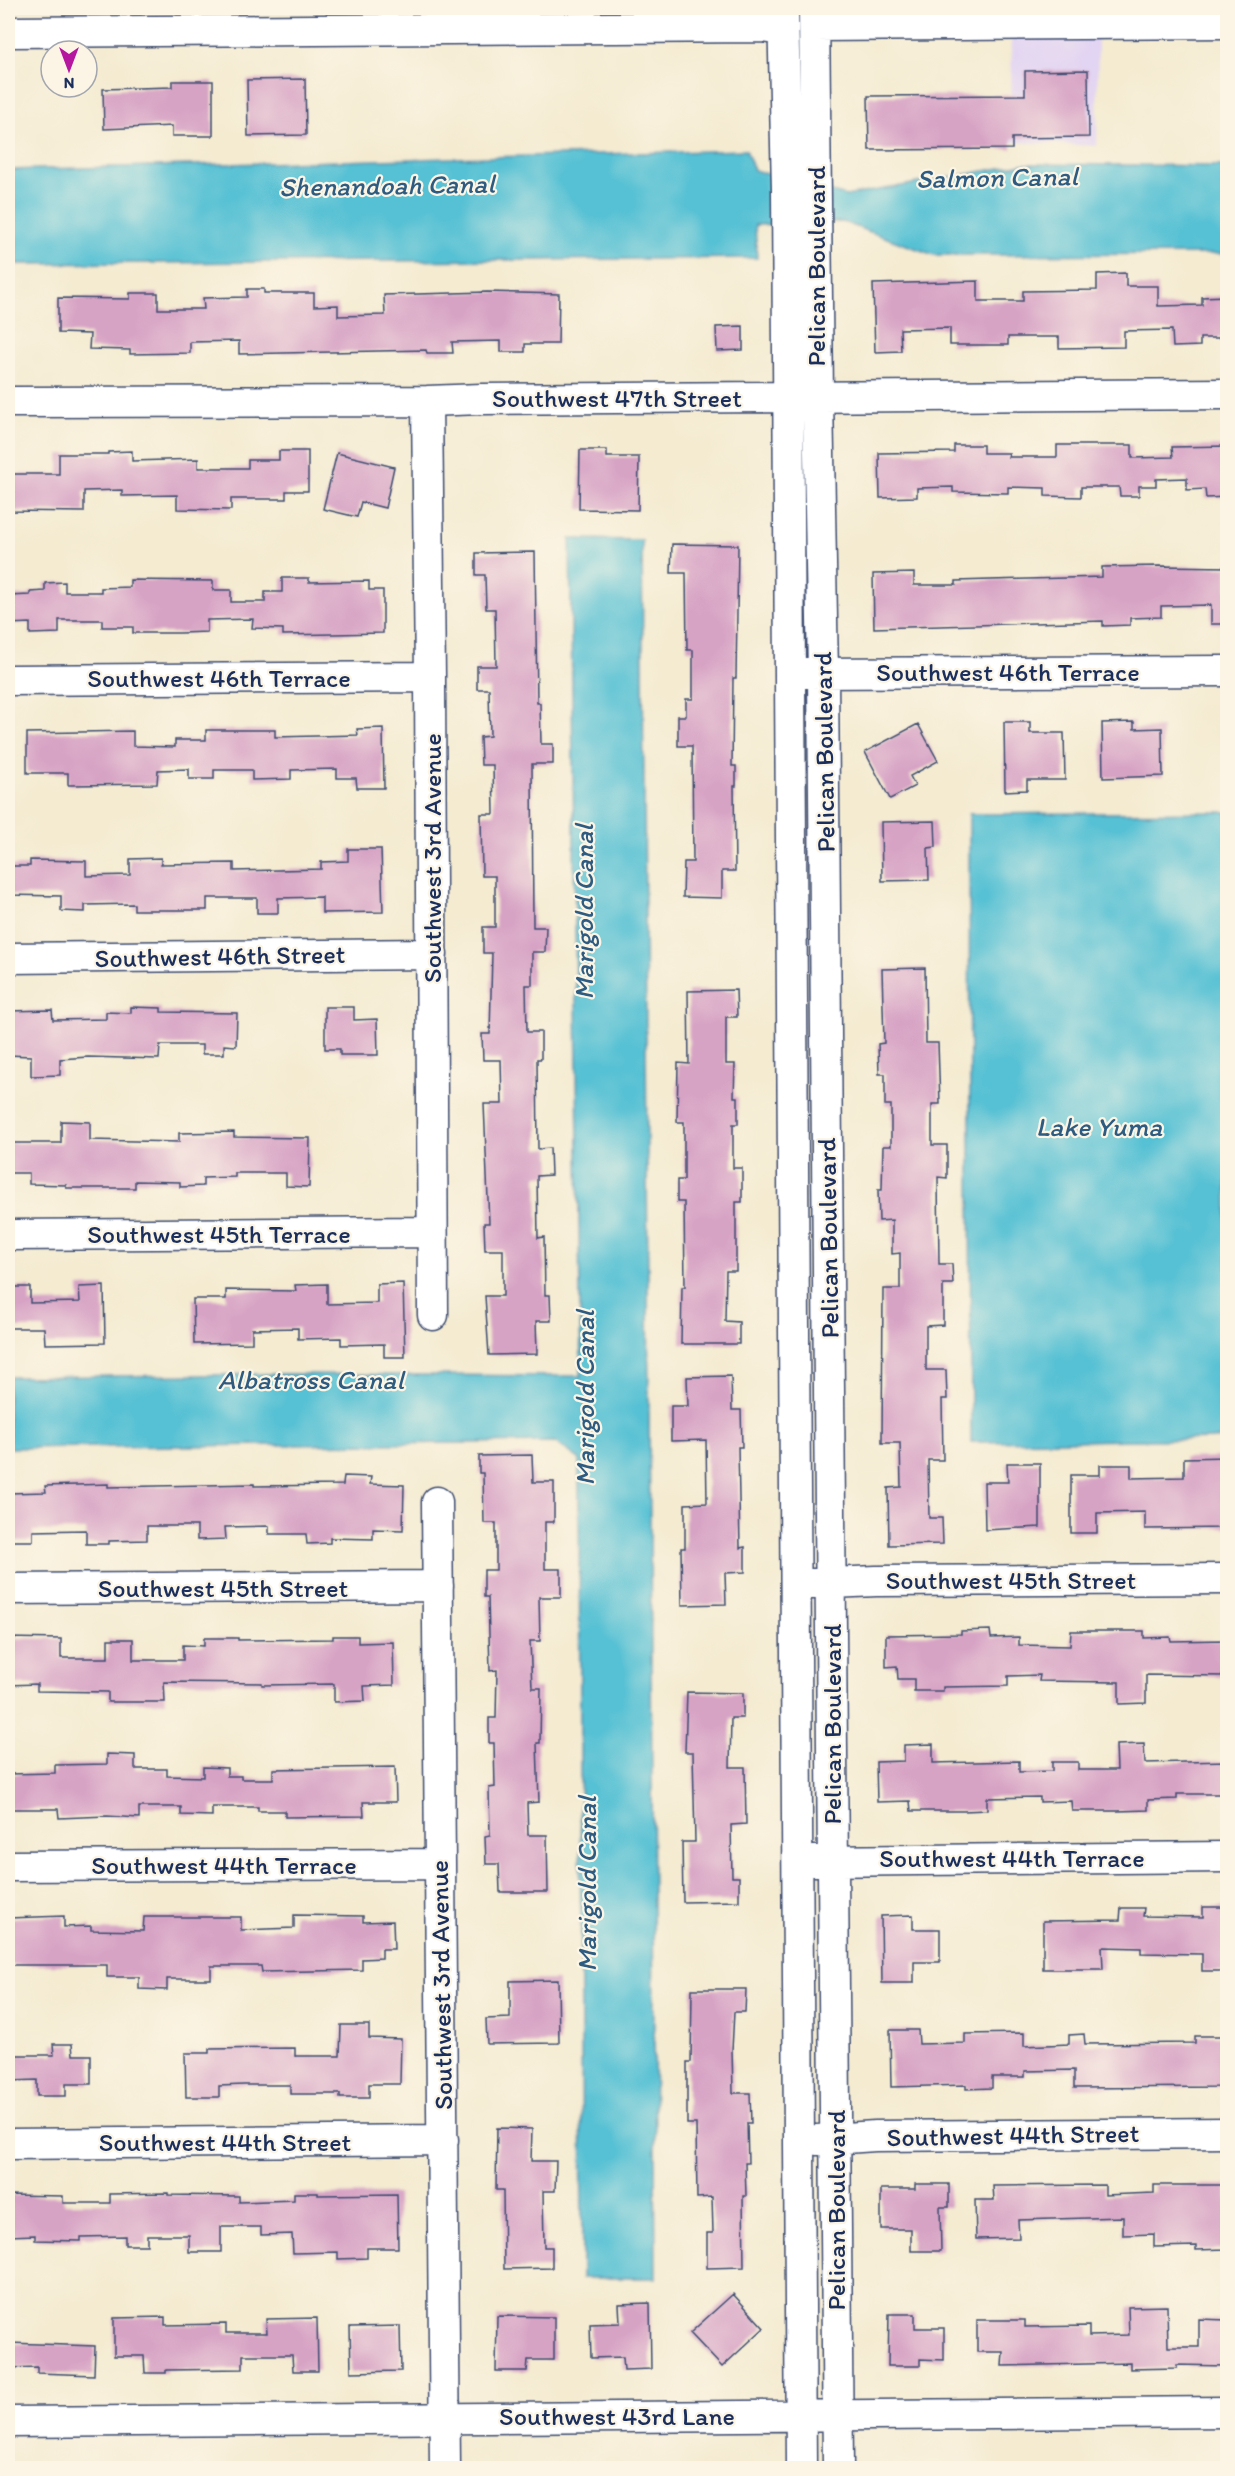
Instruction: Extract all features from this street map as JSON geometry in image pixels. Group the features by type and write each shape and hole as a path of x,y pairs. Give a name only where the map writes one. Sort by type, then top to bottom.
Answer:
{"street":[{"path":"815,17 1227,23"},
{"name":"Pelican Boulevard","path":"815,17 823,674 838,2469"},
{"path":"8,32 761,27 783,19 805,65 807,96 815,135"},
{"name":"Pelican Boulevard","path":"783,19 787,253 801,2469"},
{"name":"Southwest 47th Street","path":"8,402 1227,394"},
{"name":"Southwest 3rd Avenue","path":"427,401 433,1314"},
{"name":"Southwest 46th Terrace","path":"788,672 823,674 1227,671"},
{"name":"Southwest 46th Terrace","path":"8,680 430,677"},
{"name":"Southwest 46th Street","path":"8,958 432,954"},
{"name":"Southwest 45th Terrace","path":"8,1235 431,1232"},
{"name":"Southwest 3rd Avenue","path":"437,1502 445,2469"},
{"name":"Southwest 45th Street","path":"795,1586 831,1582 1227,1579"},
{"name":"Southwest 45th Street","path":"8,1589 438,1587"},
{"name":"Southwest 44th Terrace","path":"797,1861 1227,1857"},
{"name":"Southwest 44th Terrace","path":"8,1866 440,1864"},
{"name":"Southwest 44th Street","path":"798,2141 836,2138 1227,2133"},
{"name":"Southwest 44th Street","path":"8,2144 442,2140"},
{"name":"Southwest 43rd Lane","path":"8,2422 1227,2412"}],"shaded area":[{"path":"1012,8 1227,8 1227,12 1098,16 1097,146 1011,142"}],"water":[{"path":"746,150 754,170 846,196 1023,164 1227,166 1227,254 934,255 843,222 755,225 757,258 8,264 8,170"},
{"path":"570,539 642,540 656,2278 582,2278 579,1459 555,1442 8,1448 8,1377 285,1374 581,1376"},
{"name":"Lake Yuma","path":"1227,812 1227,1439 971,1442 969,814"}],"building":[{"path":"1088,70 1089,137 1012,138 1012,149 869,150 868,96 1025,95 1025,71"},
{"path":"305,79 306,135 248,136 247,80"},
{"path":"172,81 213,81 213,136 172,136 172,126 104,129 103,89 172,87"},
{"path":"1126,273 1126,286 1158,286 1158,306 1202,305 1202,297 1227,296 1227,338 1200,338 1200,346 1173,347 1172,330 1124,331 1124,347 1059,348 1059,337 1008,337 1008,345 950,345 950,328 900,329 901,351 875,352 873,284 978,281 978,301 1023,301 1023,291 1097,290 1097,274"},
{"path":"247,289 264,289 264,293 314,293 314,306 338,305 338,316 385,315 384,295 487,292 559,294 558,344 525,344 525,352 501,352 501,341 452,342 453,353 427,353 426,350 239,354 239,341 190,342 190,353 130,354 130,350 89,349 90,334 58,333 58,298 130,299 130,293 158,293 158,309 204,309 203,298 247,297"},
{"path":"743,326 743,350 717,351 716,327"},
{"path":"954,445 983,445 983,453 1009,453 1008,457 1057,457 1057,445 1132,445 1132,458 1173,457 1172,447 1227,446 1227,497 1206,498 1205,489 1187,490 1187,478 1156,479 1156,486 1139,486 1139,496 1120,496 1119,487 1081,487 1081,497 1045,496 1045,488 1008,487 1008,493 953,492 953,487 917,488 917,497 880,498 879,453 954,452"},
{"path":"580,450 607,450 607,457 639,457 638,510 579,509"},
{"path":"132,451 132,461 198,459 198,468 248,468 248,460 279,460 279,451 308,451 308,491 286,491 286,499 231,499 231,510 177,509 177,495 122,496 122,490 84,491 84,512 10,511 8,474 59,474 59,454 108,454 108,452"},
{"path":"337,453 394,467 385,508 361,502 357,517 323,509"},
{"path":"672,544 738,545 732,766 736,766 736,786 734,786 735,871 722,871 722,898 683,897 684,862 693,862 692,746 678,746 678,716 686,716 686,699 693,699 693,650 687,650 686,573 671,573"},
{"path":"535,552 537,703 540,703 541,744 553,744 553,764 532,764 533,927 546,927 545,952 532,952 532,985 526,985 527,1032 541,1032 541,1059 537,1059 538,1149 550,1148 551,1175 537,1176 538,1238 544,1237 545,1295 550,1295 551,1321 536,1321 537,1354 489,1355 485,1296 503,1296 503,1250 485,1250 484,1223 489,1223 484,1104 502,1104 501,1060 483,1060 482,1034 490,1034 492,953 483,953 483,927 495,927 495,876 482,876 481,814 494,814 493,765 481,765 480,737 490,736 489,689 477,689 477,666 496,666 495,609 486,609 485,575 476,575 476,553"},
{"path":"1102,567 1227,567 1227,624 1211,624 1211,605 1161,606 1161,617 1130,618 1130,625 1103,626 1103,621 874,628 873,574 914,573 914,585 956,585 956,581 1102,577"},
{"path":"282,578 309,578 309,582 369,581 369,590 383,590 383,633 283,635 283,629 252,628 253,619 207,620 207,632 180,633 133,633 133,627 102,627 102,620 59,620 59,633 30,634 30,623 8,624 8,596 30,595 30,592 45,591 45,583 65,582 65,592 101,592 101,588 130,587 130,580 213,581 213,590 231,590 231,602 265,602 265,592 282,592"},
{"path":"1004,722 1030,722 1030,733 1064,733 1065,780 1027,780 1027,790 1005,791"},
{"path":"1134,722 1134,729 1162,728 1163,776 1103,778 1102,723"},
{"path":"918,724 938,761 910,776 915,786 890,799 865,752"},
{"path":"383,728 384,788 357,788 356,778 337,778 337,769 291,770 291,779 252,780 252,770 214,770 214,779 189,779 189,769 158,770 157,784 68,785 68,773 27,773 27,733 133,731 133,746 175,747 175,740 206,740 206,730 275,730 275,737 358,735 357,729"},
{"path":"935,821 936,847 928,848 929,880 882,881 881,822"},
{"path":"348,849 381,849 383,912 322,913 322,897 278,898 278,913 257,913 257,898 207,898 207,910 134,910 134,904 85,905 85,912 61,911 61,896 8,895 8,866 30,866 30,860 86,861 86,876 130,875 130,859 161,858 161,864 234,863 234,871 321,869 321,862 348,861"},
{"path":"925,968 926,1043 938,1043 940,1104 932,1104 932,1145 947,1145 947,1178 938,1177 939,1264 952,1264 953,1284 943,1284 943,1325 926,1326 926,1370 946,1370 947,1399 942,1399 943,1460 928,1460 929,1518 942,1518 943,1544 889,1545 888,1488 901,1487 900,1443 882,1443 883,1289 900,1289 900,1253 892,1254 892,1220 879,1221 878,1190 882,1190 883,1146 891,1146 891,1105 885,1105 885,1074 879,1074 878,1044 884,1043 882,969"},
{"path":"736,990 737,1017 726,1017 726,1064 735,1064 734,1097 738,1097 738,1124 733,1124 733,1168 742,1168 742,1202 736,1202 736,1271 726,1271 725,1321 739,1322 739,1344 681,1344 682,1287 685,1287 684,1202 677,1202 677,1180 684,1180 684,1122 677,1122 678,1063 689,1064 688,991"},
{"path":"131,1007 161,1008 161,1012 237,1013 236,1046 224,1045 224,1054 202,1054 202,1045 160,1045 159,1059 88,1057 60,1059 60,1075 31,1076 31,1056 8,1055 8,1011 52,1010 53,1020 106,1019 106,1012 131,1013"},
{"path":"325,1007 354,1007 354,1020 377,1019 378,1055 340,1055 340,1049 325,1049"},
{"path":"61,1121 90,1122 90,1140 179,1142 179,1133 234,1132 234,1137 310,1138 309,1187 286,1186 286,1173 235,1173 235,1177 203,1178 203,1186 180,1187 180,1182 135,1181 135,1188 66,1188 66,1185 29,1184 29,1173 8,1173 8,1143 61,1143"},
{"path":"403,1283 405,1357 384,1357 384,1344 341,1345 341,1338 298,1339 298,1328 252,1329 252,1343 194,1344 193,1299 226,1299 226,1290 296,1291 295,1285 327,1284 327,1304 377,1303 377,1284"},
{"path":"104,1286 105,1343 45,1344 44,1328 8,1328 8,1287 30,1287 30,1303 80,1302 79,1287"},
{"path":"731,1376 732,1410 741,1410 742,1447 738,1447 740,1548 745,1547 745,1572 725,1573 726,1604 682,1605 681,1548 685,1548 685,1504 707,1503 706,1440 671,1441 671,1406 688,1406 687,1377"},
{"path":"532,1455 533,1482 554,1482 554,1522 545,1522 545,1569 561,1569 561,1597 539,1597 540,1641 530,1641 532,1688 541,1688 540,1743 537,1743 539,1802 527,1803 528,1835 547,1835 548,1892 500,1892 499,1864 486,1864 485,1836 490,1835 489,1788 495,1787 494,1743 489,1743 489,1718 496,1718 497,1670 490,1671 488,1597 484,1597 484,1570 496,1570 496,1523 484,1523 483,1473 479,1473 479,1456"},
{"path":"1227,1457 1227,1528 1145,1529 1145,1512 1097,1513 1097,1533 1071,1533 1071,1475 1100,1475 1100,1465 1131,1465 1131,1478 1184,1477 1184,1458"},
{"path":"1007,1463 1040,1463 1040,1527 985,1530 984,1482 1008,1482"},
{"path":"344,1476 371,1477 370,1484 404,1485 403,1530 373,1529 373,1539 330,1538 330,1543 307,1544 306,1534 269,1534 269,1526 225,1527 226,1539 197,1540 197,1526 147,1526 147,1540 86,1544 86,1530 33,1531 33,1541 8,1541 8,1493 46,1492 45,1486 108,1484 108,1487 343,1485"},
{"path":"990,1630 991,1638 1019,1637 1019,1645 1070,1646 1071,1631 1144,1631 1144,1638 1170,1637 1171,1641 1227,1640 1227,1676 1146,1675 1146,1703 1119,1704 1119,1682 1039,1681 1040,1675 1008,1676 1008,1686 943,1687 943,1691 914,1691 914,1679 898,1679 897,1666 886,1667 886,1635 961,1634 961,1631"},
{"path":"333,1636 358,1636 358,1643 393,1642 394,1685 364,1686 365,1701 334,1702 334,1684 262,1685 262,1683 164,1682 165,1702 108,1702 108,1692 37,1691 37,1684 8,1685 8,1638 61,1639 61,1658 108,1658 108,1639 133,1639 133,1660 183,1660 183,1645 204,1646 204,1638 333,1639"},
{"path":"687,1692 743,1693 743,1718 731,1718 730,1767 745,1767 746,1824 731,1825 732,1877 739,1877 739,1901 683,1902 682,1842 695,1842 693,1752 685,1752"},
{"path":"933,1744 933,1763 1019,1761 1019,1772 1052,1771 1052,1762 1078,1762 1078,1770 1117,1770 1116,1745 1144,1744 1145,1763 1227,1761 1227,1794 1177,1794 1177,1799 1148,1800 1148,1810 1118,1811 1072,1811 1071,1801 1040,1802 1040,1797 987,1798 987,1810 964,1811 911,1811 910,1801 877,1802 876,1762 904,1761 904,1745"},
{"path":"107,1754 135,1755 135,1769 167,1769 167,1776 203,1777 203,1767 227,1768 227,1776 241,1776 241,1779 273,1779 273,1769 395,1767 396,1802 363,1802 364,1816 285,1817 285,1811 258,1811 258,1807 212,1807 212,1816 181,1815 181,1807 139,1807 139,1818 107,1816 59,1818 58,1809 8,1809 8,1774 55,1773 55,1765 107,1764"},
{"path":"1203,1907 1226,1907 1227,1971 1202,1971 1202,1954 1141,1953 1141,1948 1102,1947 1103,1969 1043,1969 1043,1921 1120,1920 1121,1908 1144,1908 1143,1916 1203,1917"},
{"path":"294,1915 363,1916 363,1922 393,1921 394,1949 382,1949 382,1958 362,1959 362,1970 262,1972 261,1966 211,1966 211,1979 167,1979 167,1990 139,1989 139,1977 107,1977 107,1965 8,1965 8,1918 64,1916 64,1927 91,1926 91,1930 143,1931 144,1917 241,1917 241,1930 294,1928"},
{"path":"913,1915 913,1929 940,1929 940,1962 914,1962 914,1983 882,1983 881,1916"},
{"path":"558,1980 559,2043 487,2044 486,2019 510,2018 510,1981"},
{"path":"692,1989 746,1989 745,2012 734,2012 732,2050 733,2093 750,2093 751,2123 747,2123 748,2163 745,2163 746,2196 743,2196 744,2267 707,2268 707,2233 713,2233 712,2197 697,2198 696,2124 687,2124 687,2062 691,2062"},
{"path":"341,2025 369,2025 369,2038 401,2039 400,2084 369,2084 369,2098 340,2098 340,2094 290,2094 290,2085 219,2086 219,2097 186,2097 185,2053 209,2053 209,2049 295,2048 295,2056 340,2056"},
{"path":"890,2030 918,2030 919,2044 965,2043 965,2034 1024,2033 1024,2046 1069,2044 1069,2035 1084,2034 1085,2044 1195,2043 1195,2036 1227,2036 1227,2087 1074,2088 1074,2070 1025,2071 1025,2077 992,2077 992,2088 966,2089 966,2085 891,2087"},
{"path":"53,2044 72,2044 73,2055 91,2055 91,2084 66,2084 66,2096 37,2096 37,2080 8,2081 8,2055 54,2055"},
{"path":"497,2128 532,2129 531,2161 556,2161 555,2191 543,2191 544,2247 552,2247 552,2268 504,2269 503,2190 496,2190"},
{"path":"915,2184 949,2184 949,2207 940,2207 941,2251 911,2251 911,2229 881,2229 881,2189 915,2189"},
{"path":"1105,2185 1105,2195 1154,2193 1154,2185 1227,2185 1227,2249 1196,2250 1196,2246 1154,2247 1154,2234 1123,2235 1123,2217 1018,2220 1019,2238 976,2239 975,2200 994,2200 993,2186"},
{"path":"168,2193 168,2195 239,2196 239,2202 294,2200 294,2193 397,2194 398,2248 367,2248 367,2258 338,2259 338,2252 293,2253 292,2234 261,2235 261,2227 221,2227 221,2252 189,2252 189,2235 147,2235 147,2245 125,2245 125,2236 81,2237 81,2241 35,2240 35,2235 8,2236 8,2195 63,2196 63,2203 110,2203 110,2194"},
{"path":"733,2294 764,2328 722,2367 690,2333"},
{"path":"650,2303 651,2369 624,2370 623,2357 591,2358 590,2324 620,2323 619,2304"},
{"path":"1167,2306 1168,2347 1199,2347 1199,2319 1227,2320 1227,2366 1177,2365 1177,2368 1130,2369 1130,2363 1002,2366 1003,2352 977,2352 977,2320 1025,2320 1025,2327 1089,2326 1089,2336 1129,2335 1128,2307"},
{"path":"889,2314 915,2314 915,2328 944,2328 944,2360 920,2359 920,2366 888,2366"},
{"path":"497,2316 554,2317 554,2360 528,2360 527,2371 496,2371"},
{"path":"165,2317 165,2325 226,2324 226,2333 267,2333 266,2319 317,2318 318,2371 293,2371 292,2355 243,2355 243,2369 166,2370 166,2373 145,2373 144,2356 114,2356 114,2318"},
{"path":"400,2326 401,2371 351,2372 350,2327"},
{"path":"8,2343 95,2346 94,2375 37,2373 37,2367 8,2368"}],"water label":[{"name":"Salmon Canal","path":"997,177"},
{"name":"Shenandoah Canal","path":"387,185"},
{"name":"Marigold Canal","path":"583,912"},
{"name":"Albatross Canal","path":"311,1379"},
{"name":"Marigold Canal","path":"584,1398"},
{"name":"Marigold Canal","path":"586,1884"}]}
